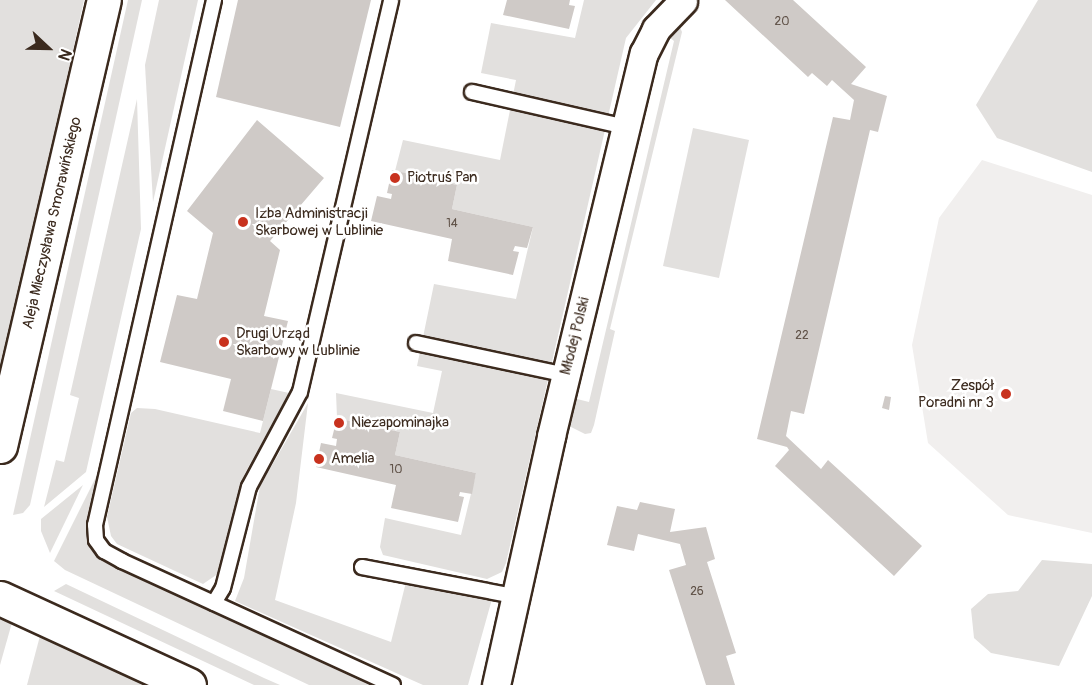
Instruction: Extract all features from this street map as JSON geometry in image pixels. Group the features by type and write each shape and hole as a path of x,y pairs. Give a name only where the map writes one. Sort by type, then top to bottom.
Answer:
{"main road":[{"name":"Aleja Mieczysława Smorawińskiego","path":"0,446 105,0"},
{"path":"0,598 189,685"}],"street":[{"name":"Młodej Polski","path":"496,685 514,596 644,53 656,29 683,0"}],"lane":[{"path":"214,0 95,525 96,540 104,551 393,685"},
{"path":"214,603 223,588 249,487 300,392 391,0"},
{"path":"472,92 626,127"},
{"path":"416,343 566,375"},
{"path":"362,567 514,596"}],"shaded area":[{"path":"0,0 84,0 0,382"},
{"path":"128,0 142,0 30,505 23,513 13,515"},
{"path":"159,0 198,0 153,202 145,65"},
{"path":"584,0 656,0 626,38 506,563 502,572 487,579 383,555 380,547 385,518 461,535 476,473 395,455 400,432 337,418 336,393 433,413 442,371 417,366 434,284 516,299 533,227 452,209 457,185 395,171 403,140 500,160 516,80 481,73 491,23 575,38"},
{"path":"1038,0 1092,0 1092,172 997,138 976,105"},
{"path":"679,25 682,32 610,329 615,331 594,425 591,433 585,434 569,426 573,398 589,402 674,41 664,33"},
{"path":"137,99 141,229 86,472 44,507 56,460 64,462 79,398 70,395"},
{"path":"693,128 749,140 719,278 663,266"},
{"name":"Zespół Poradni nr 3","path":"982,160 1092,195 1092,533 1008,515 928,443 912,345 939,218"},
{"path":"271,389 289,393 244,475 222,571 203,584 117,544 111,536 107,517 131,413 137,408 155,409 260,433"},
{"path":"308,403 296,503 275,600 391,642 406,582 492,599 468,685 423,685 235,601 244,578 260,486"},
{"path":"97,475 86,526 95,551 109,564 369,685 309,685 65,570 54,561"},
{"path":"83,485 50,553 41,531 41,519"},
{"path":"1042,560 1092,564 1092,596 1059,666 991,653 974,638 971,609 988,594 1018,591"},
{"path":"66,584 280,685 254,685 54,591"},
{"path":"0,615 13,619 0,665"},
{"path":"41,632 153,685 27,685"}],"building":[{"path":"238,0 371,0 340,127 216,97"},
{"path":"507,0 570,0 569,5 575,6 569,29 503,15"},
{"path":"725,0 793,0 866,67 851,84 887,96 878,132 870,130 804,414 791,411 786,436 821,469 828,460 922,546 894,576 775,466 789,450 787,447 757,439 833,117 850,120 854,100 832,80 827,86 812,73 808,77"},
{"name":"Izba Administracji Skarbowej w Lublinie","path":"257,120 324,178 270,241 280,250 264,316 288,321 263,421 223,411 231,379 160,362 177,295 197,299 213,233 187,211"},
{"path":"392,170 457,185 452,209 533,227 527,248 515,246 513,251 519,252 513,275 448,261 452,239 371,221 377,196 391,199 392,194 387,193"},
{"path":"885,396 891,397 889,410 882,408"},
{"path":"337,418 400,432 395,455 476,473 472,494 460,492 459,496 464,497 458,522 391,508 396,485 316,467 321,443 336,446 337,439 332,438"},
{"path":"640,502 675,509 670,532 706,527 715,559 707,562 736,653 726,656 735,685 706,685 669,570 686,565 680,544 638,534 634,551 607,545 617,506 637,510"}],"place":[{"name":"Piotruś Pan","path":"395,178"},
{"name":"Izba Administracji Skarbowej w Lublinie","path":"243,222"},
{"name":"Drugi Urząd Skarbowy w Lublinie","path":"224,342"},
{"name":"Zespół Poradni nr 3","path":"1006,394"},
{"name":"Niezapominajka","path":"339,423"},
{"name":"Amelia","path":"319,459"}]}
